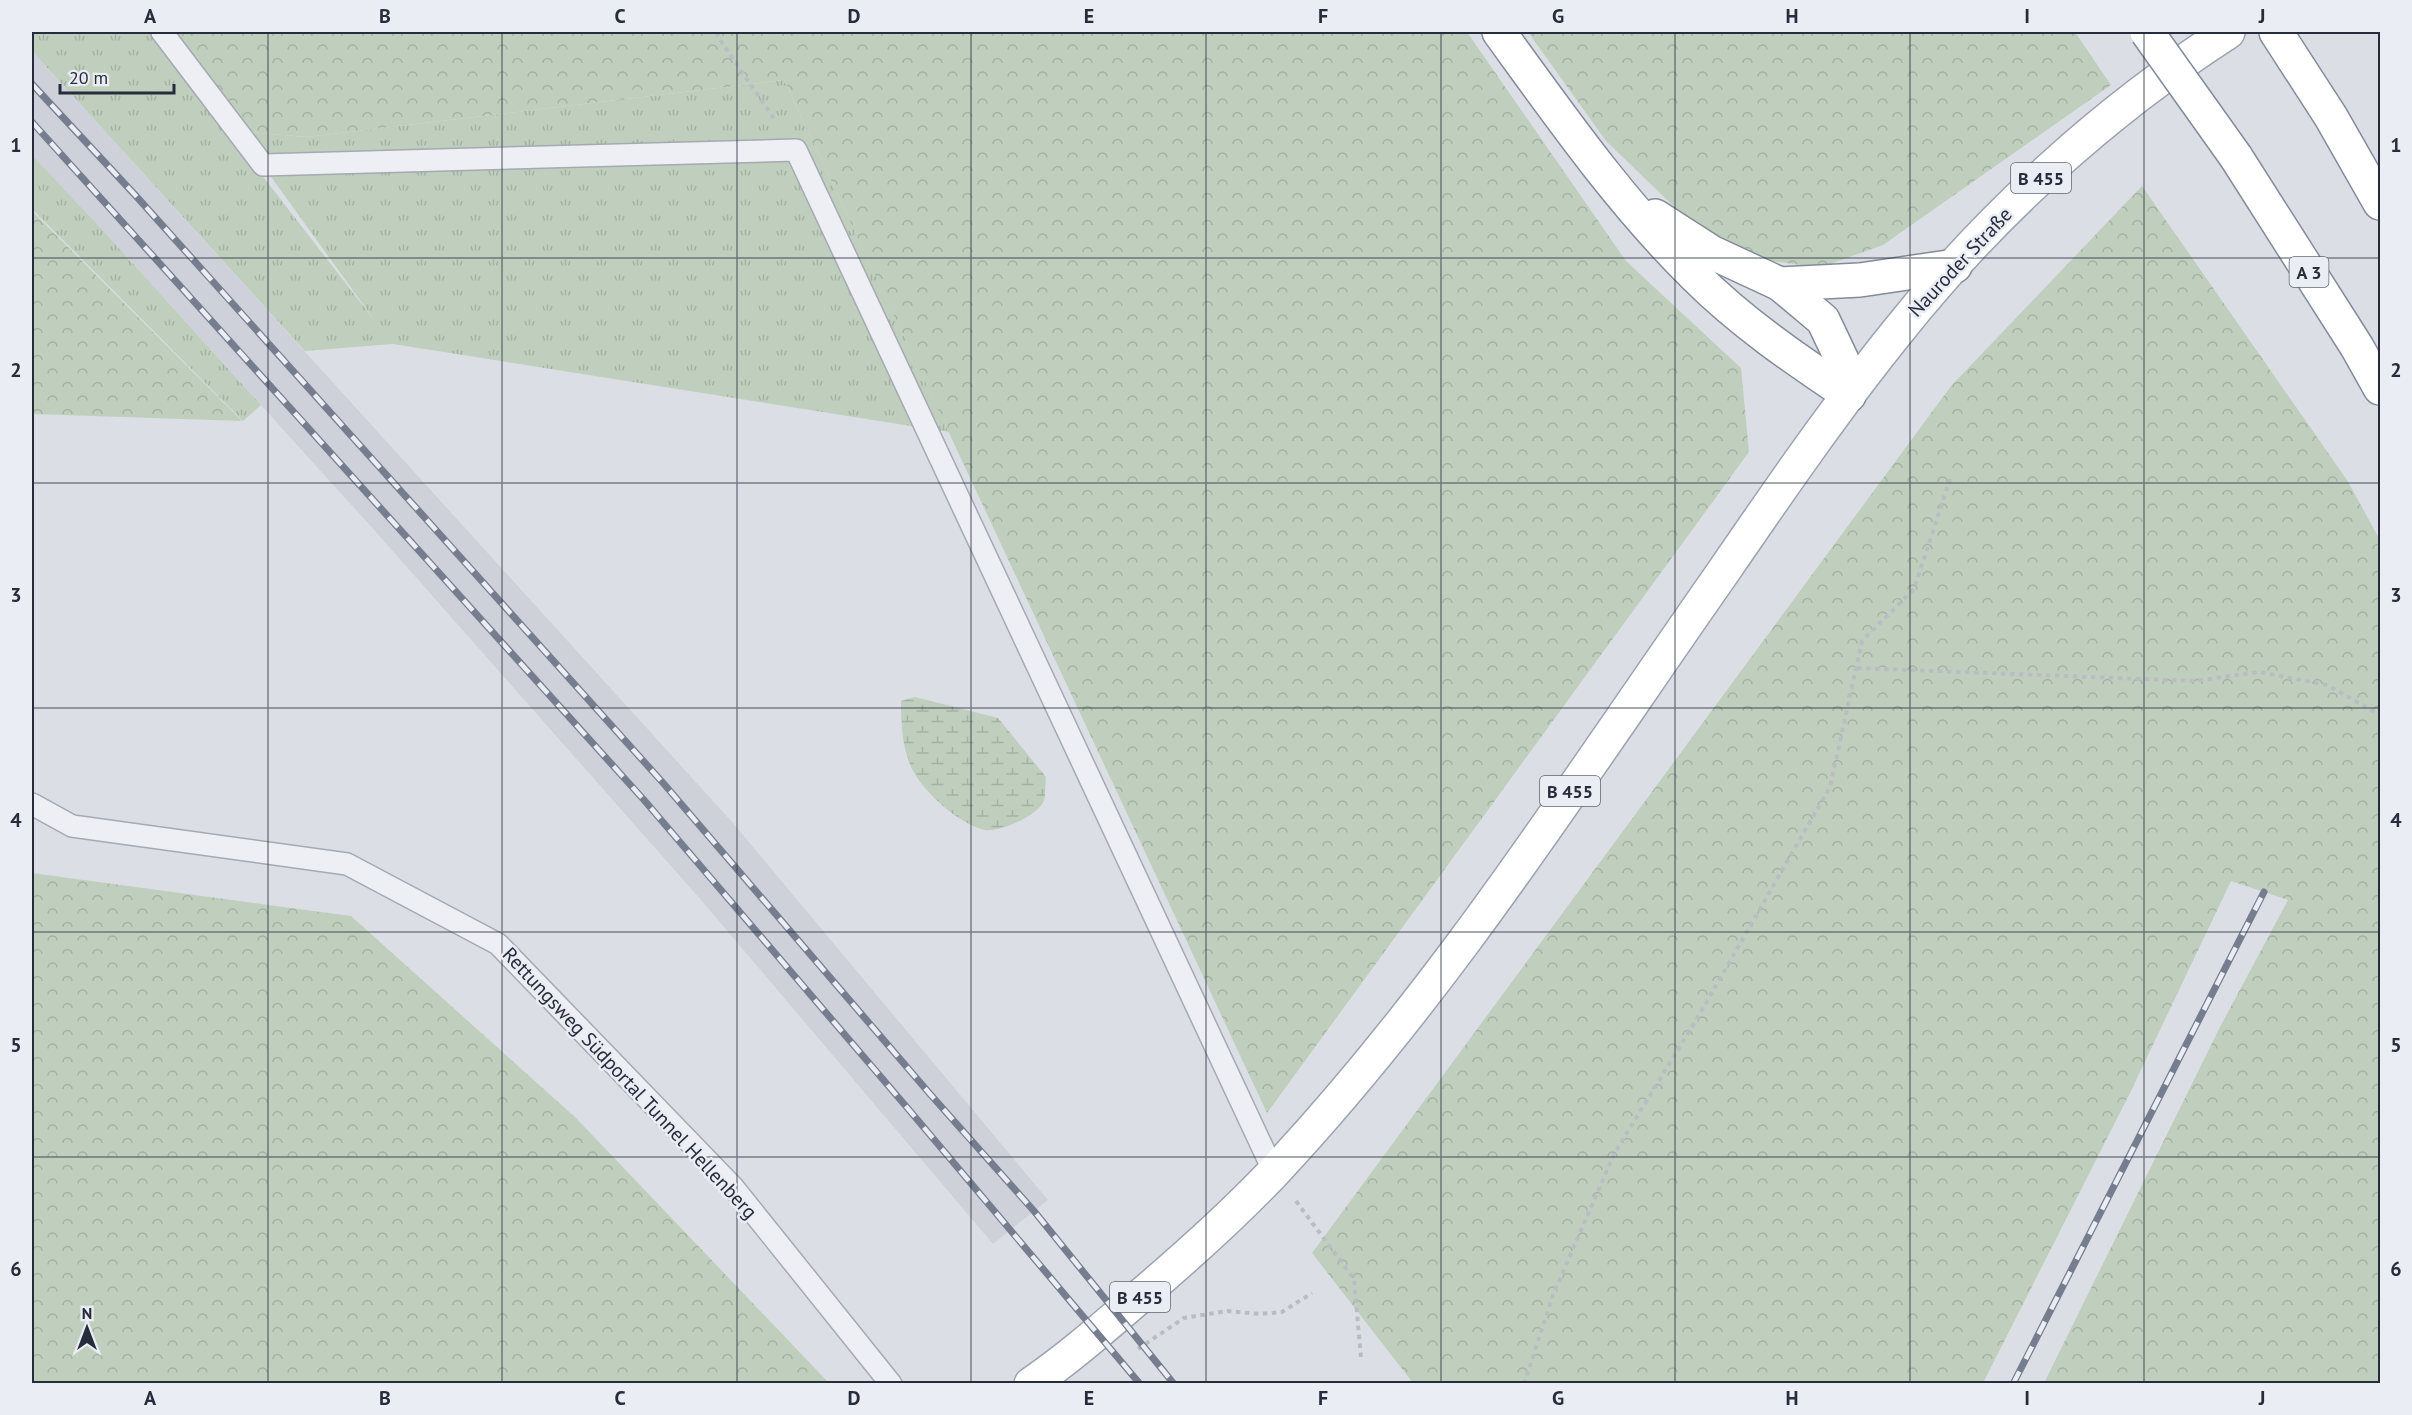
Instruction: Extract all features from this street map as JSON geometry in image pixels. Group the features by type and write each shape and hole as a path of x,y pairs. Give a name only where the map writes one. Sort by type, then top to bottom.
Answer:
{"main road":[{"path":"1499,32 1616,190 1695,276 1781,350 1849,395"},
{"name":"A 3","path":"2147,32 2236,156 2357,347 2380,388"},
{"name":"Nauroder Straße","path":"1849,395 1899,328 2012,205 2072,150 2135,98 2228,32"},
{"path":"2276,32 2331,117 2380,203"},
{"path":"1616,190 1711,252 1780,284 1823,320 1842,360 1849,395"},
{"path":"1780,284 1860,280 1955,266"},
{"name":"B 455","path":"1031,1383 1065,1360 1180,1263 1274,1172 1374,1058 1474,928 1807,450 1849,395"}],"lane":[{"path":"162,32 263,165 796,150 1274,1172"},
{"name":"Rettungsweg Südportal Tunnel Hellenberg","path":"32,804 72,826 347,864 498,944 733,1187 891,1383"}],"path":[{"path":"717,32 718,37 796,150"},
{"path":"1524,1383 1553,1295 1614,1154 1695,1022 1830,788 1862,642 1914,589 1950,479"},
{"path":"1857,668 2195,681 2259,672 2327,685 2380,715"},
{"path":"1274,1172 1354,1279 1361,1358"},
{"path":"1136,1350 1184,1318 1227,1311 1260,1314 1282,1312 1312,1293"}],"shaded area":[{"path":"32,51 733,823 1048,1200 993,1244 701,900 375,531 32,155"}],"green space":[{"path":"32,32 151,32 375,321 238,131 307,137 784,80 949,432 393,344 305,351 32,51"},
{"path":"167,32 1467,32 1626,261 1741,368 1749,452 1267,1113 784,80 307,137 238,131"},
{"path":"1528,32 2075,32 2111,85 1883,245 1819,268 1759,259 1688,220 1606,141"},
{"path":"32,155 261,405 243,421 32,209"},
{"path":"2142,186 2347,480 2380,540 2380,1383 2044,1383 2221,1025 2288,900 2231,881 2130,1093 1983,1383 1413,1383 1312,1253 1951,386"},
{"path":"32,211 242,421 32,414"},
{"path":"915,697 998,718 1046,777 1045,797 1041,806 1027,817 1009,826 985,830 964,821 943,806 918,778 906,753 901,701"},
{"path":"32,873 351,916 576,1118 829,1383 32,1383"}],"railway":[{"path":"32,84 136,196 664,784 930,1094 1034,1211 1174,1384"},
{"path":"32,122 644,800 1140,1384"},
{"path":"2013,1384 2264,892"}]}
